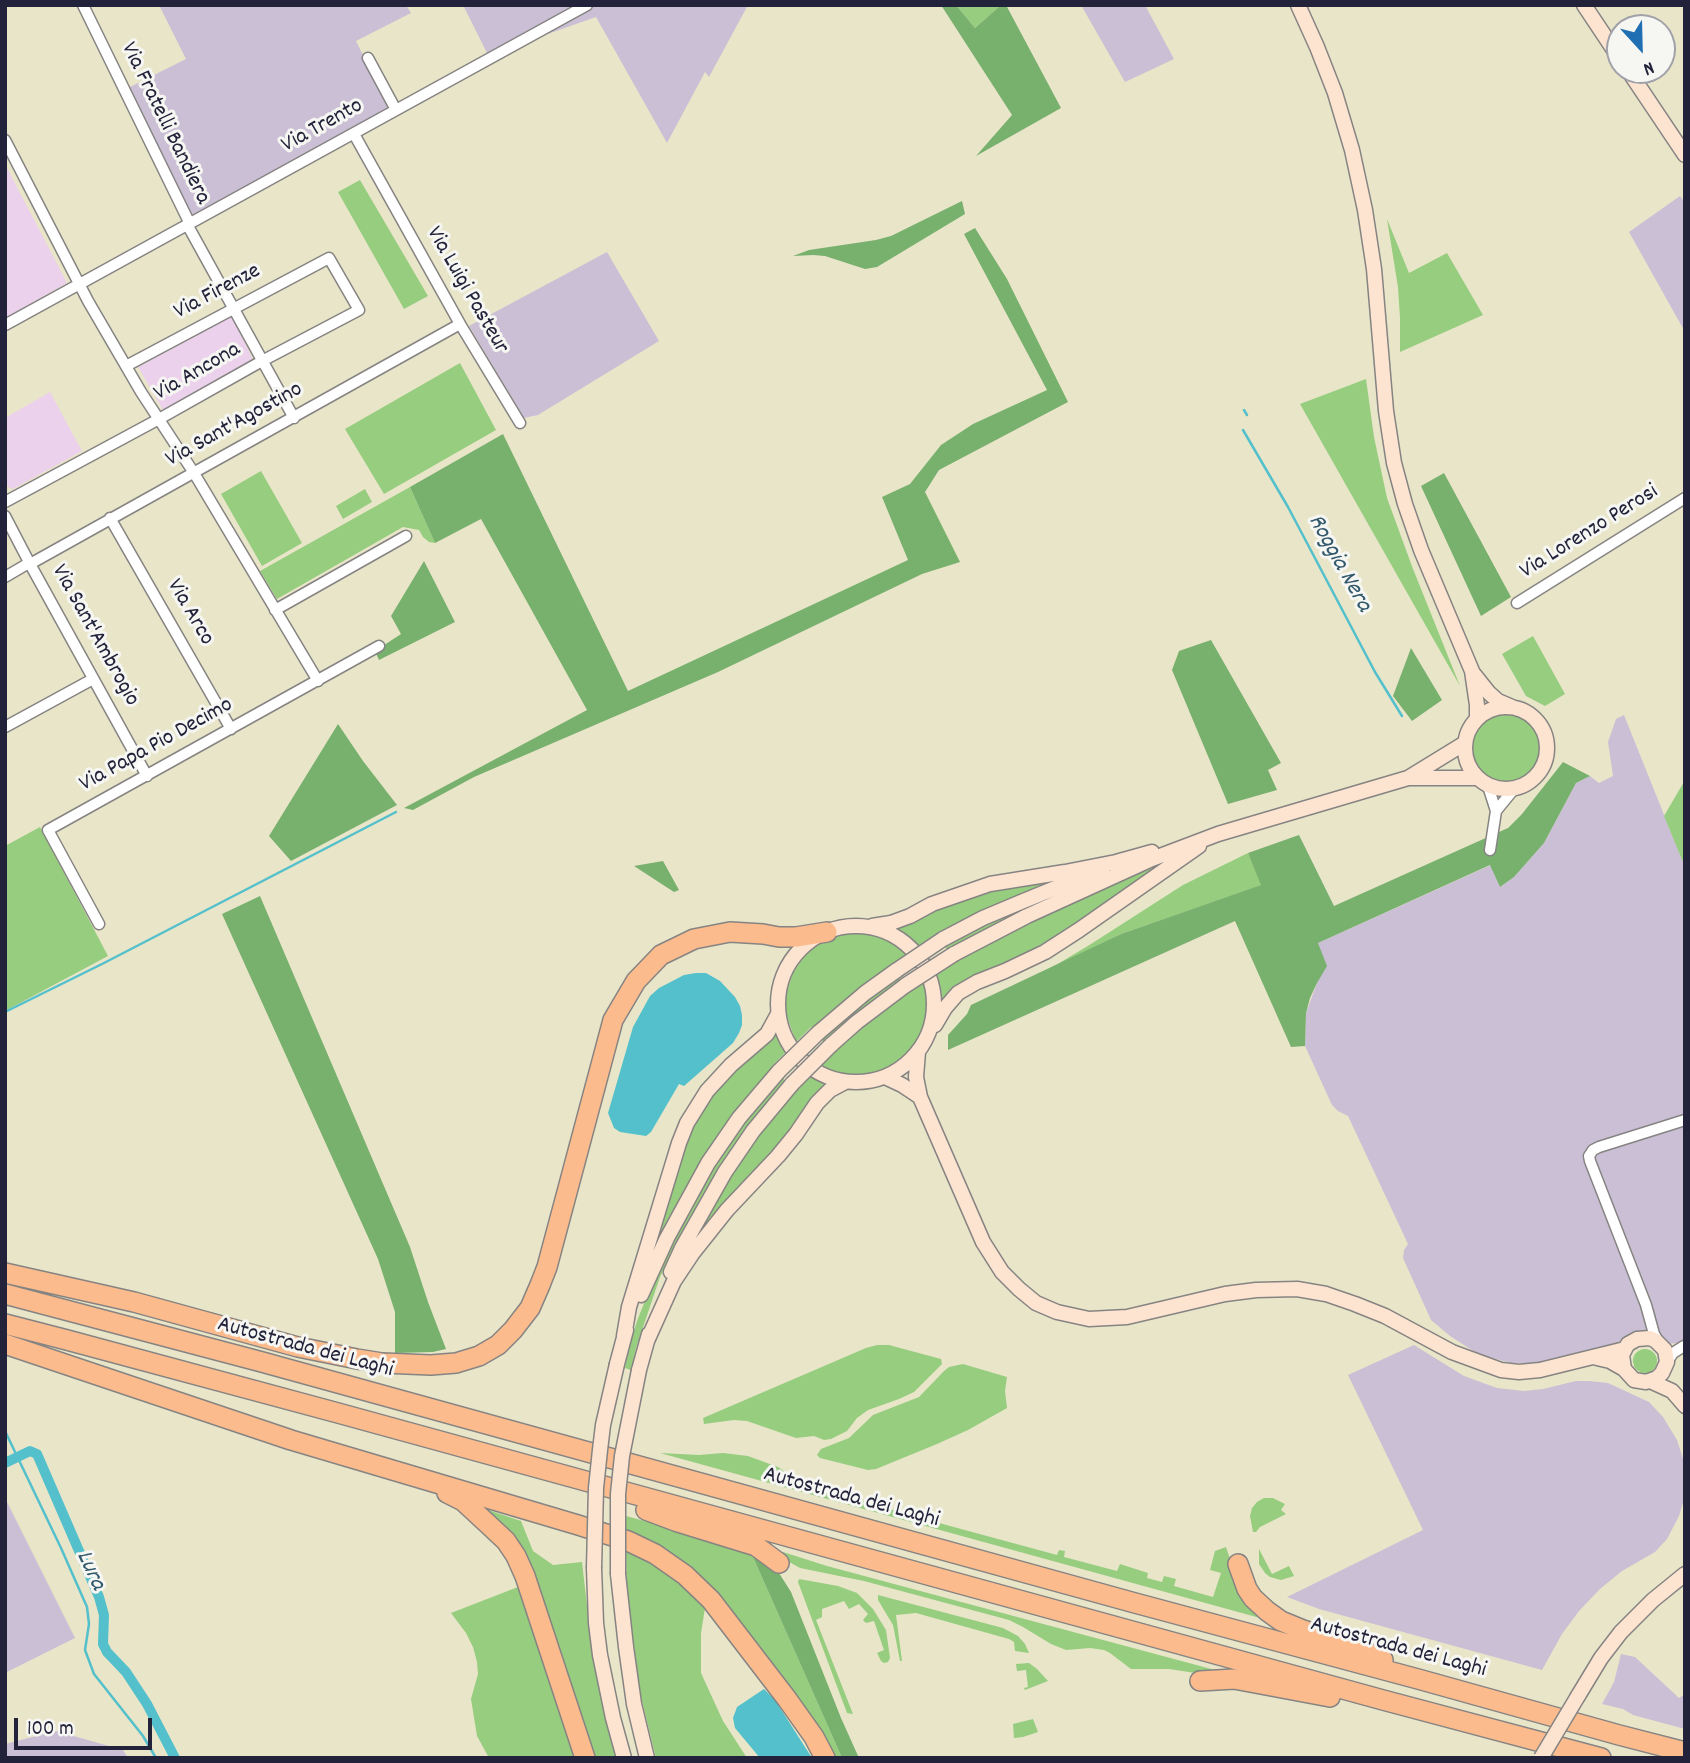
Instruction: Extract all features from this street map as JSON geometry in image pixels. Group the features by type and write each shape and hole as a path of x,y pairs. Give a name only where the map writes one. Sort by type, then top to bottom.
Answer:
{"highway":[{"path":"5,1273 134,1302 298,1347 357,1359 431,1365 456,1363 479,1356 498,1345 513,1330 530,1308 540,1285 613,1020 636,981 661,955 694,939 730,932 779,937 827,932"},
{"name":"Autostrada dei Laghi","path":"5,1294 1685,1752"},
{"path":"5,1325 338,1413 1601,1758"},
{"path":"5,1344 291,1440 628,1541 655,1554 685,1575 716,1606 814,1737 825,1758"},
{"path":"381,1468 442,1490 463,1501 506,1541 525,1576 585,1758"},
{"path":"568,1477 634,1506 756,1546 779,1563"},
{"path":"1238,1564 1253,1598 1282,1621 1353,1646 1418,1679"},
{"path":"1200,1681 1234,1679 1334,1698 1383,1700"}],"main road":[{"path":"1298,5 1335,93 1352,150 1374,269 1386,411 1394,463 1420,550 1472,671 1498,701 1535,718 1547,740 1544,766 1526,784 1514,789 1501,789 1483,782 1408,778"},
{"path":"1584,5 1606,38"},
{"path":"1637,84 1685,155"},
{"path":"1472,671 1477,719"},
{"path":"1483,782 1470,768 1465,755 1469,730 1477,719 1487,712 1512,707"},
{"path":"867,927 891,923 932,904 990,884 1116,862 1408,778 1465,743"},
{"path":"648,1758 634,1704 618,1574 617,1526 622,1456 639,1370 663,1293 682,1248 710,1196 753,1130 792,1084 831,1045 906,985 954,954 1027,916 1152,859 1217,834"},
{"path":"928,1035 934,1015 934,995 929,975 919,957 905,942 887,932 847,926 827,932 809,942 794,956 784,974 779,993 778,1014 783,1033 793,1051 808,1066 825,1076 845,1082 865,1082 885,1077 903,1067 918,1052 958,993 1045,951 1217,834"},
{"path":"624,1336 667,1238 698,1181 739,1118 779,1071 818,1033 897,970 943,939 983,918 1065,884 1152,859"},
{"path":"624,1758 613,1718 596,1623 596,1488 603,1424 629,1307 687,1123 707,1091 731,1065 767,1034 778,1014"},
{"path":"918,1052 916,1077 920,1097 984,1242 1002,1272 1019,1289 1036,1303 1057,1312 1089,1319 1127,1317 1225,1294 1297,1289 1326,1294 1355,1304 1452,1352 1501,1370 1540,1370 1625,1349"},
{"path":"885,1077 920,1097"},
{"path":"647,1341 674,1281 692,1254 727,1210 778,1156 817,1103 830,1090 845,1082"},
{"path":"1666,1364 1662,1373 1650,1381 1642,1382 1628,1376 1622,1356 1628,1344 1637,1339 1650,1338 1660,1344 1665,1350 1672,1391"},
{"path":"1596,1357 1624,1369"},
{"path":"1650,1381 1672,1391 1685,1406"},
{"path":"1541,1758 1601,1658 1621,1632 1653,1600 1685,1574"}],"street":[{"name":"Via Fratelli Bandiera","path":"83,5 189,225 294,418"},
{"name":"Via Trento","path":"5,325 587,5"},
{"path":"368,58 396,110"},
{"name":"Via Luigi Pasteur","path":"354,134 460,324 520,424"},
{"path":"5,139 79,285 318,681"},
{"name":"Via Firenze","path":"126,366 329,258"},
{"name":"Via Ancona","path":"5,502 359,310 329,258"},
{"name":"Via Sant'Agostino","path":"5,577 460,324"},
{"name":"Via Lorenzo Perosi","path":"1517,603 1685,498"},
{"name":"Via Sant'Ambrogio","path":"5,516 29,564 148,776"},
{"name":"Via Arco","path":"110,518 231,729"},
{"path":"275,610 406,536"},
{"name":"Via Papa Pio Decimo","path":"99,924 48,830 379,646"},
{"path":"5,727 93,679"},
{"path":"1483,782 1496,811"},
{"path":"1490,850 1496,811 1514,789"},
{"path":"1682,1121 1599,1147 1591,1153 1590,1161 1650,1316 1654,1334 1660,1344 1684,1346"},
{"path":"1637,1339 1650,1316"},
{"path":"1666,1364 1673,1353 1684,1346"}],"shaded area":[{"path":"159,5 406,5 411,13 356,41 390,110 192,217 128,88 186,59"},
{"path":"463,5 748,5 709,77 705,72 667,143 596,17 488,55"},
{"path":"1081,5 1145,5 1174,59 1125,82"},
{"path":"5,164 67,283 5,318"},
{"path":"1680,196 1685,203 1685,332 1629,232"},
{"path":"607,252 659,341 538,415 524,418 469,326"},
{"path":"232,316 253,360 163,410 138,367"},
{"path":"50,392 82,451 13,489 8,487 5,479 5,418"},
{"path":"1624,715 1685,867 1685,1341 1668,1344 1656,1333 1635,1332 1622,1344 1534,1363 1511,1363 1478,1354 1431,1320 1403,1258 1408,1244 1348,1116 1332,1105 1305,1046 1306,1013 1317,983 1318,943 1491,865 1500,887 1514,877 1544,843 1576,783 1590,776 1599,783 1613,776 1608,742 1616,719"},
{"path":"1414,1345 1464,1376 1497,1388 1524,1391 1576,1381 1608,1383 1649,1402 1663,1417 1677,1440 1685,1465 1684,1499 1667,1539 1655,1552 1622,1571 1600,1589 1579,1611 1562,1634 1542,1670 1319,1609 1287,1597 1423,1530 1348,1375"},
{"path":"5,1498 75,1638 5,1673"},
{"path":"1621,1654 1635,1657 1679,1698 1685,1694 1685,1729 1602,1704 1614,1682"},
{"path":"56,1731 123,1750 128,1758 5,1758 5,1744"}],"green space":[{"path":"941,5 956,5 975,28 1001,5 1006,5 1061,108 976,156 1012,115"},
{"path":"956,5 1001,5 975,28"},
{"path":"360,180 428,296 404,309 338,192"},
{"path":"962,201 965,214 877,267 865,269 825,256 793,256 809,250 891,236"},
{"path":"1387,219 1409,273 1447,253 1483,315 1400,352 1398,287"},
{"path":"975,228 1007,279 1068,402 939,470 925,492 960,562 922,574 718,672 474,777 413,810 404,808 587,710 481,519 435,543 410,487 503,434 628,691 908,560 882,497 910,484 941,445 973,424 1047,390 964,234"},
{"path":"460,363 496,430 384,494 345,429"},
{"path":"1366,379 1374,437 1387,498 1460,686 1300,404"},
{"path":"261,471 302,543 262,566 221,494"},
{"path":"1444,473 1511,597 1481,616 1421,486"},
{"path":"410,487 435,543 429,542 419,530 403,527 277,599 260,571"},
{"path":"365,489 372,502 343,519 336,506"},
{"path":"424,561 455,622 379,660 375,651 401,634 391,616"},
{"path":"1533,636 1565,694 1545,706 1526,696 1502,654"},
{"path":"1211,640 1281,763 1268,770 1277,790 1228,804 1172,670 1179,651"},
{"path":"1411,648 1442,700 1412,721 1393,696"},
{"path":"1506,715 1519,718 1530,725 1537,736 1540,749 1537,762 1530,773 1519,780 1506,783 1493,780 1482,773 1475,762 1472,749 1475,736 1482,725 1493,718"},
{"path":"338,724 397,805 291,861 269,836"},
{"path":"1563,762 1590,776 1576,783 1544,843 1514,877 1500,887 1490,865 1318,943 1327,966 1310,998 1306,1013 1305,1046 1291,1047 1235,921 948,1050 948,1035 967,1014 971,1005 1121,934 1261,885 1248,853 1299,835 1334,906 1508,828"},
{"path":"1685,780 1685,867 1664,816"},
{"path":"40,827 108,956 5,1011 5,846"},
{"path":"1248,853 1262,885 1121,934 1051,968 1183,885"},
{"path":"663,861 679,890 674,892 634,866"},
{"path":"1162,865 1050,943 943,1002 935,973 985,940 1135,874"},
{"path":"1059,880 920,948 895,929 936,907 1017,882"},
{"path":"1052,892 1054,897 1001,921 949,951 943,945"},
{"path":"260,896 410,1247 446,1349 395,1353 395,1312 378,1259 222,914"},
{"path":"848,933 884,938 910,955 852,994 796,1042 786,1014 786,993 793,973 803,958 817,945"},
{"path":"897,975 902,981 880,995 824,1043 820,1037"},
{"path":"925,980 929,1016 915,1048 900,1063 867,1076 844,1075 820,1067 845,1038"},
{"path":"777,1030 787,1051 773,1065 775,1067 697,1170 658,1242 654,1244 683,1148 696,1121 730,1074"},
{"path":"812,1075 829,1083 801,1120 690,1247 740,1156 796,1087 799,1089"},
{"path":"782,1076 786,1083 744,1132 690,1217 660,1277 631,1370 625,1368 637,1321 664,1253 718,1157"},
{"path":"877,1345 889,1345 941,1359 942,1364 914,1392 868,1410 857,1418 847,1431 831,1439 824,1440 814,1436 796,1438 747,1421 704,1424 703,1418"},
{"path":"1640,1349 1650,1349 1657,1356 1657,1366 1650,1373 1640,1373 1633,1366 1633,1356"},
{"path":"963,1364 1007,1377 1007,1408 968,1430 876,1469 868,1470 817,1455 821,1449 849,1438 873,1415 919,1397 949,1367"},
{"path":"660,1453 723,1453 748,1456 778,1467 802,1484 824,1492 893,1510 929,1515 928,1520 1057,1555 1059,1550 1065,1551 1064,1557 1117,1571 1120,1564 1148,1573 1147,1578 1162,1582 1164,1576 1176,1579 1174,1586 1213,1597 1221,1573 1210,1570 1215,1551 1226,1547 1236,1577 1251,1608 1260,1618"},
{"path":"1264,1498 1273,1498 1285,1504 1281,1510 1286,1514 1253,1532 1250,1516 1252,1508"},
{"path":"467,1503 521,1521 533,1551 553,1565 582,1562 593,1658 617,1758 589,1758 529,1574"},
{"path":"626,1516 749,1548 842,1758 830,1758 725,1609 626,1535"},
{"path":"626,1547 643,1554 706,1602 701,1633 701,1673 723,1721 747,1758 656,1758 635,1672 627,1598"},
{"path":"749,1548 769,1560 791,1592 859,1758 842,1758"},
{"path":"1259,1549 1272,1574 1289,1566 1294,1576 1281,1580 1270,1577 1259,1564"},
{"path":"783,1552 1215,1670 1213,1674 1202,1674 1169,1669 1131,1669 1104,1650 1066,1650 1009,1620 864,1581 800,1568 782,1558"},
{"path":"799,1579 838,1586 857,1593 873,1609 886,1630 890,1658 884,1663 877,1653 884,1650 874,1621 866,1623 863,1620 868,1614 859,1604 849,1609 844,1601 822,1609 822,1617 816,1620 853,1714 847,1713"},
{"path":"518,1587 536,1633 576,1758 489,1758 477,1736 471,1699 478,1674 477,1662 466,1633 451,1613"},
{"path":"878,1595 1003,1628 1018,1636 1029,1653 1015,1651 1014,1642 1009,1639 916,1613 896,1615 900,1661 893,1625 878,1600"},
{"path":"1029,1663 1048,1681 1025,1690 1024,1688 1028,1687 1026,1670 1017,1671 1016,1664"},
{"path":"1033,1719 1038,1732 1014,1738 1013,1724"}],"water":[{"path":"706,973 720,981 735,997 742,1015 739,1033 733,1043 684,1086 679,1084 651,1132 646,1136 620,1132 614,1128 608,1113 633,1027 650,996 659,988 684,975"},
{"path":"764,1689 775,1700 812,1758 760,1758 735,1728 733,1718 737,1707"}],"waterway":[{"name":"Roggia Nera","path":"1244,410 1247,415"},
{"name":"Roggia Nera","path":"1243,430 1288,507 1375,672 1402,716"},
{"path":"5,1012 396,812"},
{"name":"Lura","path":"5,1431 87,1607 89,1624 85,1650 94,1674 143,1736 156,1758"},
{"path":"5,1463 30,1451 37,1454 99,1597 104,1615 103,1644 147,1704 175,1758"}]}
